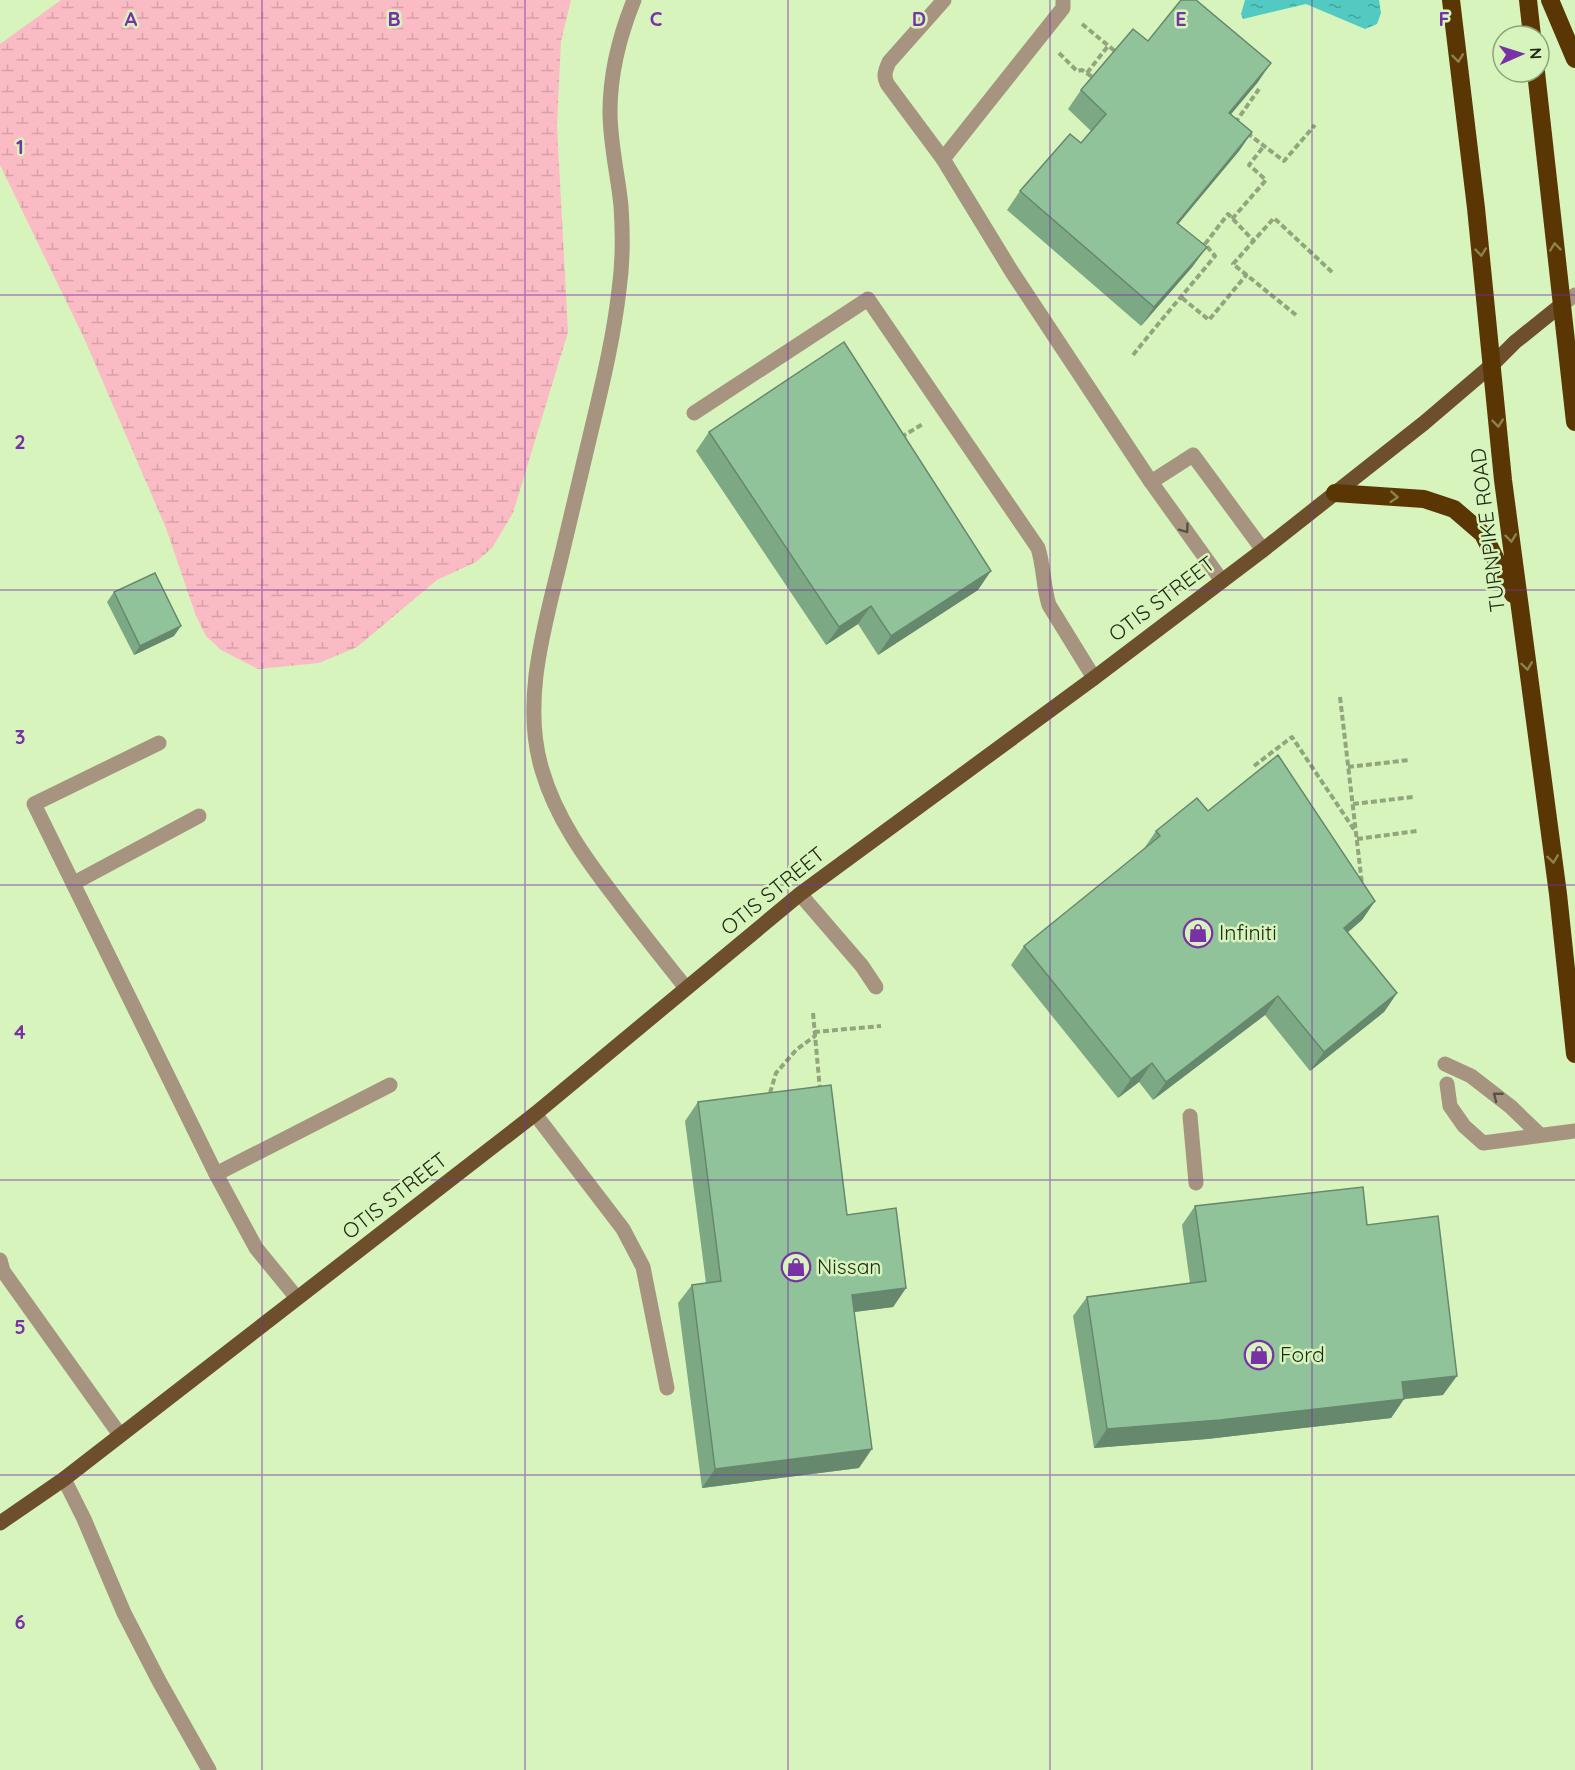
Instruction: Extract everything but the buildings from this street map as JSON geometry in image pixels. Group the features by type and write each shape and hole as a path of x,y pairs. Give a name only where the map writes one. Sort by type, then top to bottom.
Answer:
{"highway":[{"name":"TURNPIKE ROAD","path":"1451,0 1476,208 1503,480 1557,894 1575,1054"},
{"path":"1528,0 1531,24"},
{"path":"1551,0 1575,59"},
{"path":"1538,84 1568,300 1575,422"},
{"path":"1335,493 1424,499 1454,509 1483,534 1519,608"}],"main road":[{"name":"OTIS STREET","path":"0,1523 64,1479 535,1114 800,894 1094,678 1263,550 1424,423 1492,365 1515,342 1568,300"}],"lane":[{"path":"634,0 623,27 616,54 610,113 621,207 623,248 616,317 539,650 534,710 541,768 562,821 648,942 686,988"},
{"path":"944,0 889,62 885,71 885,80 943,159 1012,272 1151,482 1222,581"},
{"path":"943,159 1063,8 1063,0"},
{"path":"694,413 868,299 1038,548 1049,605 1094,678"},
{"path":"1151,482 1193,455 1263,550"},
{"path":"159,743 34,804 216,1173 256,1248 297,1299"},
{"path":"74,884 199,816"},
{"path":"800,894 862,966 876,987"},
{"path":"1445,1064 1471,1076 1511,1107 1540,1135"},
{"path":"1448,1084 1450,1106 1464,1126 1483,1143 1575,1131"},
{"path":"216,1173 390,1085"},
{"path":"535,1114 623,1229 644,1267 667,1388"},
{"path":"1190,1116 1196,1183"},
{"path":"0,1260 3,1271 120,1435"},
{"path":"64,1479 84,1519 124,1613 209,1770"}],"path":[{"path":"1087,73 1107,45 1116,52"},
{"path":"1077,71 1082,70 1094,78"},
{"path":"1259,89 1235,124 1284,161 1316,125"},
{"path":"1232,219 1266,180 1249,165 1264,146"},
{"path":"1133,355 1215,256 1204,244 1228,214 1254,241"},
{"path":"1296,315 1233,264 1274,218 1333,273"},
{"path":"1182,298 1209,320 1247,274"},
{"path":"1340,697 1362,884"},
{"path":"1254,766 1292,737 1356,832"},
{"path":"1348,767 1409,760"},
{"path":"1353,804 1413,797"},
{"path":"1357,839 1417,831"},
{"path":"813,1014 820,1092"},
{"path":"770,1093 777,1073 797,1049 815,1034 881,1026"}],"green space":[{"path":"61,0 571,0 561,41 557,126 568,332 513,513 492,548 476,562 437,580 357,647 319,663 258,669 221,650 206,636 196,616 166,528 84,338 0,165 0,44"}],"water":[{"path":"1245,0 1379,0 1381,13 1377,24 1365,29 1306,4 1243,19 1241,14"}],"place":[{"name":"Infiniti","path":"1198,933"},
{"name":"Nissan","path":"796,1267"},
{"name":"Ford","path":"1259,1355"}]}
